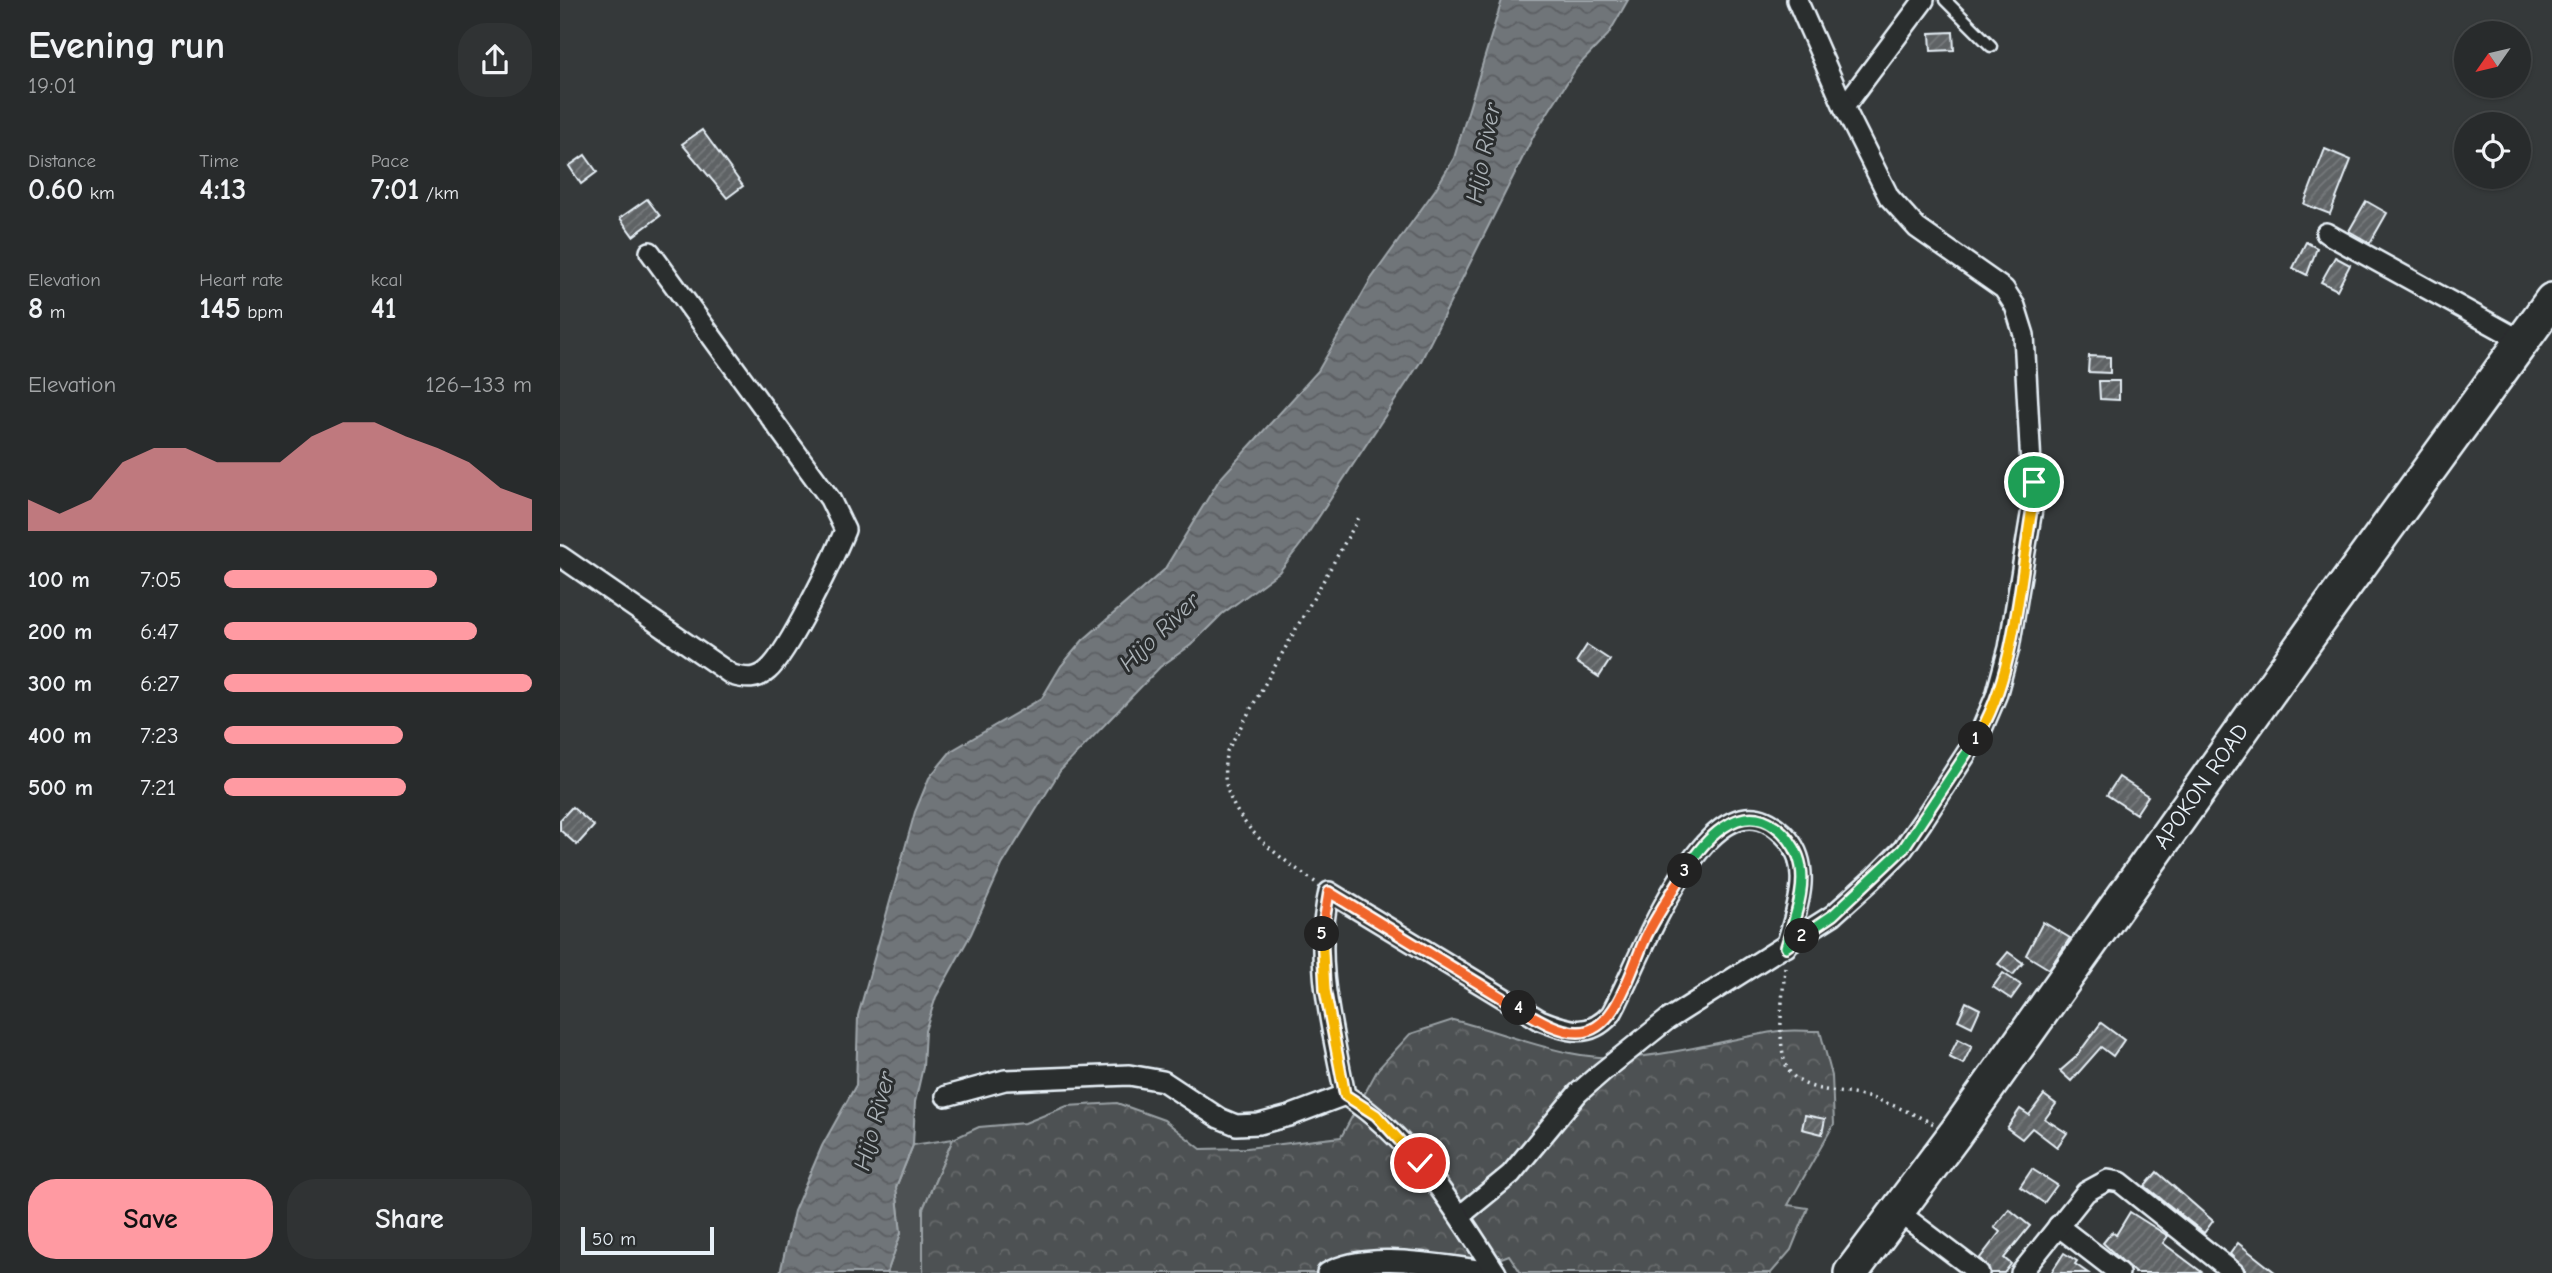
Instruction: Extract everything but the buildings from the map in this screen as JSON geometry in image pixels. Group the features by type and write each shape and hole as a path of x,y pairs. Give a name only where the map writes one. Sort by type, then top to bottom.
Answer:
{"highway":[{"name":"APOKON ROAD","path":"1851,1273 1905,1217 2218,792 2537,336 2552,300"},
{"name":"APOKON ROAD","path":"1875,1273 1955,1134 2320,620 2537,336"}],"street":[{"path":"1461,1214 1511,1174 1578,1093 1602,1072 1667,1020 1719,984 1786,947 1833,915 1903,849 1982,731 1996,696 2008,648 2033,503 2024,335 2015,306 2004,289 1917,228 1889,197 1844,107 1797,0"},
{"path":"1844,107 1924,0"},
{"path":"2326,233 2537,336"},
{"path":"560,556 732,675 747,679 770,669 787,645 845,530 830,499 650,252"},
{"path":"1495,1272 1461,1214 1397,1135 1376,1115 1345,1095 1331,1028 1322,946 1322,920 1329,892 1530,1014 1563,1030 1579,1032 1602,1024 1611,1014 1648,932 1689,864 1718,831 1733,821 1747,817 1762,818 1777,828 1799,857 1801,876 1798,903 1786,947"},
{"path":"946,1096 1005,1080 1129,1075 1163,1081 1219,1118 1236,1125 1259,1124 1289,1116 1345,1095"},
{"path":"2021,1273 2096,1184 2108,1180 2120,1182 2234,1273"},
{"path":"1905,1217 1979,1273"},
{"path":"2058,1226 2119,1273"},
{"path":"1327,1273 1338,1266 1367,1259 1495,1272"}],"lane":[{"path":"1945,0 1991,46"}],"path":[{"path":"1329,892 1261,840 1239,815 1227,792 1222,770 1227,751 1361,514"},
{"path":"1786,947 1782,1035 1783,1057 1791,1074 1803,1084 1887,1103 1955,1134"}],"green space":[{"path":"1453,1020 1565,1052 1611,1058 1669,1053 1778,1031 1820,1031 1832,1076 1834,1124 1788,1205 1808,1208 1791,1250 1771,1273 1521,1273 1509,1255 1478,1267 1482,1273 923,1273 923,1209 953,1139 979,1127 1025,1123 1067,1106 1117,1103 1164,1120 1201,1149 1247,1148 1341,1137 1378,1069 1410,1034"},
{"path":"953,1139 923,1209 923,1273 887,1273 901,1233 896,1187 913,1145"}],"water":[{"name":"Hijo River","path":"1502,0 1628,0 1608,35 1577,67 1536,131 1421,361 1301,544 1279,572 1222,614 1191,645 1160,667 1060,771 1002,865 971,934 936,997 925,1031 923,1067 915,1102 913,1145 896,1187 901,1233 887,1273 780,1273 794,1211 822,1146 856,1085 858,1016 915,812 929,778 951,751 1042,698 1061,666 1083,640 1164,570 1219,480 1318,371 1371,279 1435,190 1454,158"}],"route":[{"path":"1420,1163 1376,1115 1345,1095 1325,990 1322,920 1329,892 1541,1020 1563,1030 1591,1030 1602,1024 1611,1014 1648,932 1689,864 1718,831 1733,821 1747,817 1762,818 1791,842 1799,857 1801,876 1798,903 1786,947 1833,915 1903,849 1982,731 1996,696 2008,648 2033,503 2034,482"}]}
